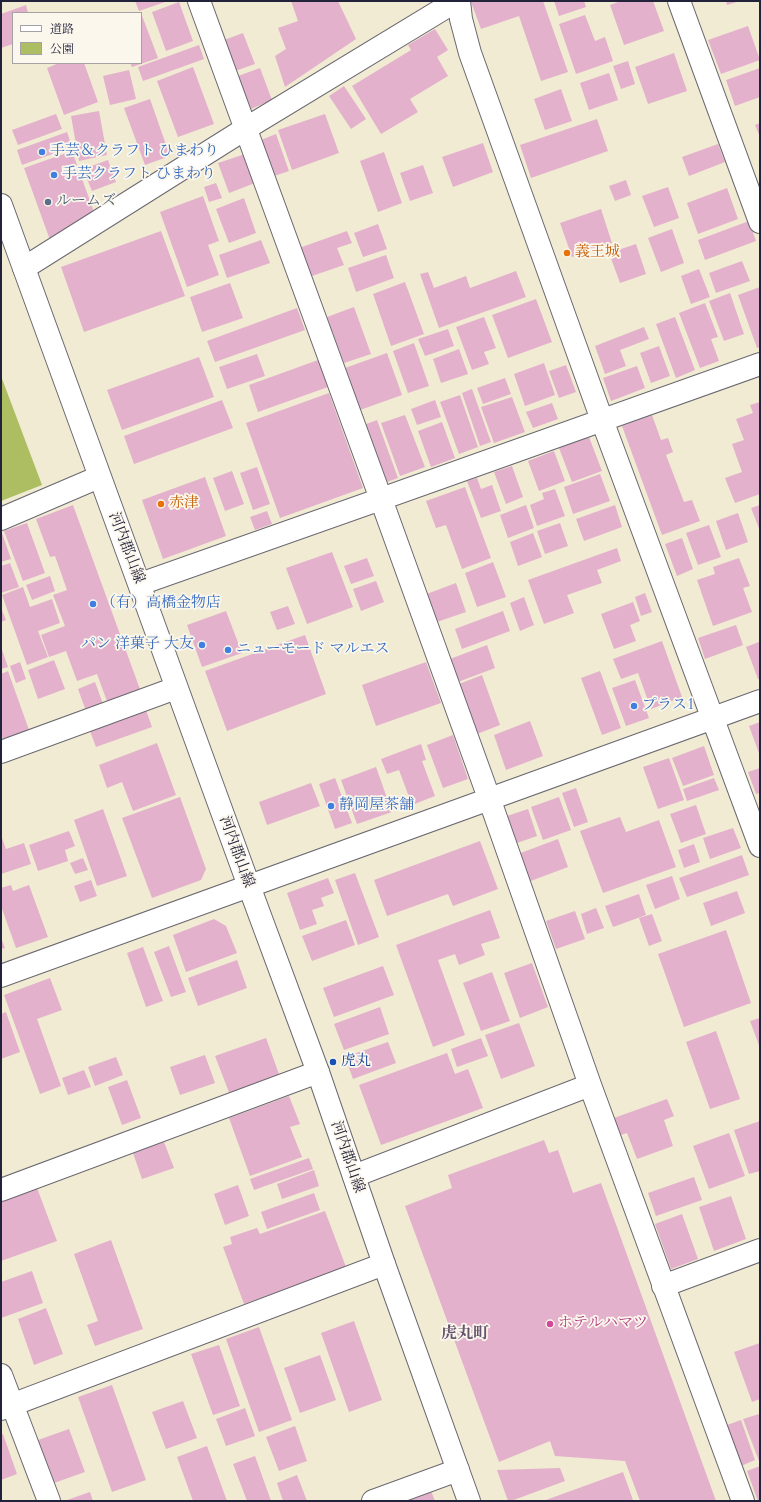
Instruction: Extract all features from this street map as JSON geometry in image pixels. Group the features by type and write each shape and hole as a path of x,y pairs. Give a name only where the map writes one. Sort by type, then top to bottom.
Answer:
{"street":[{"path":"199,1 382,500 590,1085 743,1501"},
{"path":"24,268 245,129 456,1"},
{"path":"459,1 461,19 470,53 602,420 760,846"},
{"path":"679,1 760,222"},
{"name":"河内郡山線","path":"1,205 99,477 140,584 176,688 318,1072 384,1264 470,1501"},
{"path":"140,584 382,500 760,364"},
{"path":"1,519 99,477"},
{"path":"1,752 176,688"},
{"path":"1,976 760,701"},
{"path":"1,1190 318,1072"},
{"path":"354,1176 590,1085"},
{"path":"663,1286 760,1250"},
{"path":"6,1407 384,1264"},
{"path":"1,1375 6,1407 49,1501"},
{"path":"373,1501 458,1470"}],"green space":[{"path":"1,376 42,485 1,501"}],"building":[{"path":"135,1 168,1 139,11"},
{"path":"291,1 338,1 356,39 285,87 275,56 286,49 278,28 298,21"},
{"path":"543,1 568,72 541,81 519,16 481,29 471,2"},
{"path":"554,1 584,1 586,7 559,16"},
{"path":"621,1 653,1 664,31 624,45 610,5"},
{"path":"726,1 740,1 727,5"},
{"path":"179,2 193,41 166,51 152,12"},
{"path":"26,5 28,12 12,12 12,44 1,48 1,14"},
{"path":"585,15 595,41 605,37 613,61 576,74 559,24"},
{"path":"142,16 158,58 142,64"},
{"path":"748,26 760,60 721,74 708,40"},
{"path":"435,29 448,50 437,57 448,76 410,99 418,112 381,134 352,86 411,50 408,45"},
{"path":"243,33 255,64 235,71 224,40"},
{"path":"199,45 204,59 143,81 138,67"},
{"path":"674,53 687,91 648,104 635,67"},
{"path":"628,61 635,84 621,89 613,66"},
{"path":"57,64 84,64 98,102 64,115 47,68"},
{"path":"130,64 141,64 132,67"},
{"path":"193,67 214,124 178,137 157,81"},
{"path":"260,68 272,100 251,109 238,76"},
{"path":"760,68 760,97 735,106 726,80"},
{"path":"129,70 136,99 110,105 103,76"},
{"path":"609,73 618,100 589,110 580,83"},
{"path":"344,86 366,119 351,129 329,96"},
{"path":"561,89 572,121 545,130 534,99"},
{"path":"150,99 170,156 145,165 124,108"},
{"path":"99,111 107,155 79,161 71,116"},
{"path":"56,114 62,129 18,145 12,130"},
{"path":"325,114 339,153 292,170 278,130"},
{"path":"597,119 608,151 531,178 520,145"},
{"path":"760,123 760,137 755,125"},
{"path":"67,132 72,147 22,165 17,150"},
{"path":"276,134 289,171 274,176 261,140"},
{"path":"483,143 493,172 453,187 442,157"},
{"path":"718,144 725,162 689,176 682,157"},
{"path":"72,151 94,212 50,240 24,168"},
{"path":"384,152 402,203 378,212 360,161"},
{"path":"245,154 255,183 229,193 218,163"},
{"path":"108,160 116,182 92,191 83,169"},
{"path":"423,165 433,193 410,201 400,173"},
{"path":"626,180 631,195 615,201 609,186"},
{"path":"216,183 222,198 209,202 204,187"},
{"path":"668,187 679,218 654,227 642,196"},
{"path":"727,188 738,219 698,234 687,203"},
{"path":"203,196 219,241 208,245 219,275 187,287 160,212"},
{"path":"244,198 256,233 229,243 216,209"},
{"path":"601,209 612,243 572,257 560,223"},
{"path":"749,221 756,241 705,260 698,240"},
{"path":"378,224 387,249 363,257 354,233"},
{"path":"672,229 684,263 661,272 648,238"},
{"path":"161,231 185,296 84,332 61,267"},
{"path":"347,231 352,243 337,248 344,265 309,277 299,248"},
{"path":"261,240 270,263 227,278 219,255"},
{"path":"636,244 646,274 620,283 609,253"},
{"path":"386,255 394,278 356,292 348,268"},
{"path":"742,261 750,281 716,293 709,273"},
{"path":"699,269 710,297 691,304 681,276"},
{"path":"516,271 526,297 439,328 420,274 428,272 434,288 466,276 470,288"},
{"path":"405,282 424,334 391,346 373,294"},
{"path":"230,283 243,318 202,332 190,297"},
{"path":"760,287 760,347 757,348 738,295"},
{"path":"730,293 744,334 724,341 709,301"},
{"path":"536,299 552,342 508,358 492,315"},
{"path":"705,303 718,337 711,339 719,361 700,368 679,313"},
{"path":"354,307 371,354 344,363 327,317"},
{"path":"297,308 305,330 215,362 207,341"},
{"path":"484,317 496,348 484,352 489,364 472,370 456,327"},
{"path":"675,317 695,370 676,378 656,324"},
{"path":"644,327 649,339 620,350 626,366 605,374 595,346"},
{"path":"448,329 454,346 425,356 418,339"},
{"path":"414,343 429,386 408,393 393,351"},
{"path":"659,346 670,376 651,383 640,353"},
{"path":"459,349 468,374 441,383 433,359"},
{"path":"387,353 402,395 360,410 345,368"},
{"path":"257,354 265,376 227,389 219,367"},
{"path":"199,357 214,397 122,430 107,390"},
{"path":"318,360 328,387 258,412 249,385"},
{"path":"544,363 555,395 525,406 514,374"},
{"path":"566,365 576,392 559,398 549,371"},
{"path":"637,366 645,388 611,401 603,378"},
{"path":"505,378 511,394 483,404 477,388"},
{"path":"472,389 491,442 480,446 462,393"},
{"path":"329,393 363,488 280,518 246,423"},
{"path":"460,395 478,447 459,454 440,402"},
{"path":"512,397 525,432 494,443 481,407"},
{"path":"222,400 233,428 134,464 124,436"},
{"path":"435,400 441,417 417,425 411,409"},
{"path":"760,402 760,494 735,503 725,478 742,472 732,444 744,440 736,419 753,413 750,405"},
{"path":"552,403 558,419 533,428 526,412"},
{"path":"405,415 425,467 400,476 381,423"},
{"path":"652,415 661,440 668,438 673,452 666,455 684,502 692,500 700,521 662,535 622,426"},
{"path":"377,420 398,478 381,484 361,426"},
{"path":"442,422 455,458 431,467 418,431"},
{"path":"589,437 602,471 572,482 559,448"},
{"path":"554,451 565,481 539,491 528,461"},
{"path":"512,466 523,497 506,504 494,472"},
{"path":"257,467 270,504 253,510 240,473"},
{"path":"232,471 244,504 225,511 213,478"},
{"path":"600,474 610,501 573,514 564,487"},
{"path":"205,477 226,536 163,559 142,500"},
{"path":"477,478 481,489 492,485 501,511 481,518 467,481"},
{"path":"465,487 491,558 462,569 446,525 436,528 426,501"},
{"path":"555,489 565,516 537,526 530,505 544,499 542,493"},
{"path":"73,505 141,692 108,704 97,674 77,681 66,651 49,657 41,635 65,626 53,595 67,590 55,556 50,557 36,519"},
{"path":"526,505 534,528 508,538 500,515"},
{"path":"615,505 622,527 584,541 576,519"},
{"path":"760,505 760,531 751,508"},
{"path":"267,511 272,524 255,530 250,517"},
{"path":"738,513 748,542 726,550 716,521"},
{"path":"27,523 45,573 23,581 4,531"},
{"path":"560,523 568,546 545,554 537,531"},
{"path":"709,525 721,557 698,565 686,533"},
{"path":"2,533 11,559 1,562 1,534"},
{"path":"533,533 542,557 518,566 510,542"},
{"path":"682,538 693,569 677,576 665,544"},
{"path":"617,548 621,561 597,570 602,583 567,595 574,613 544,624 528,580"},
{"path":"332,552 353,607 307,624 286,568"},
{"path":"367,558 374,576 351,584 344,566"},
{"path":"739,558 750,586 743,588 752,612 713,626 697,580 715,574 713,567"},
{"path":"493,562 506,597 477,607 465,573"},
{"path":"10,563 19,587 1,593 1,566"},
{"path":"50,576 55,591 32,600 26,585"},
{"path":"376,581 384,602 361,611 353,589"},
{"path":"456,583 466,612 434,623 424,595"},
{"path":"23,587 30,607 52,599 60,623 38,631 48,657 27,665 2,595"},
{"path":"645,593 652,612 641,616 635,597"},
{"path":"524,597 534,625 520,631 510,603"},
{"path":"633,602 640,621 630,625 636,641 614,649 601,614"},
{"path":"288,606 295,624 277,630 270,612"},
{"path":"1,608 6,620 1,622"},
{"path":"226,611 242,653 202,667 187,625"},
{"path":"503,611 510,631 462,649 455,629"},
{"path":"736,625 743,645 705,659 698,638"},
{"path":"305,635 326,694 227,731 205,671"},
{"path":"662,641 682,697 651,709 638,673 621,679 613,659"},
{"path":"759,642 760,679 758,679 746,647"},
{"path":"487,645 495,668 458,682 450,659"},
{"path":"1,647 8,667 1,669"},
{"path":"54,660 65,689 38,699 28,670"},
{"path":"20,662 26,679 16,683 10,666"},
{"path":"426,662 441,703 376,726 362,685"},
{"path":"8,671 29,730 3,739 1,734 1,674"},
{"path":"600,671 621,728 602,735 581,678"},
{"path":"482,675 500,725 477,734 459,684"},
{"path":"635,680 649,718 626,726 612,688"},
{"path":"95,682 103,704 86,711 78,689"},
{"path":"146,710 152,727 96,747 90,731"},
{"path":"530,721 543,756 506,770 494,735"},
{"path":"760,722 760,756 749,726"},
{"path":"453,735 468,779 443,788 427,745"},
{"path":"157,743 176,795 133,811 122,782 107,788 99,765"},
{"path":"421,744 426,760 422,761 435,796 412,805 399,770 387,774 381,759"},
{"path":"704,746 714,775 683,786 672,758"},
{"path":"669,758 684,800 658,809 643,767"},
{"path":"376,767 392,812 357,824 341,780"},
{"path":"760,768 760,793 756,794 748,772"},
{"path":"335,778 352,823 335,829 319,784"},
{"path":"714,778 719,790 687,801 683,789"},
{"path":"311,783 320,806 267,825 259,802"},
{"path":"576,788 588,822 574,827 562,793"},
{"path":"180,797 206,869 201,880 152,898 122,818"},
{"path":"559,797 571,830 543,840 531,807"},
{"path":"696,805 706,834 681,843 670,814"},
{"path":"103,809 127,876 97,886 74,820"},
{"path":"528,809 537,836 514,844 504,817"},
{"path":"620,817 626,832 659,820 676,867 603,893 580,831"},
{"path":"733,828 741,848 710,859 703,838"},
{"path":"69,831 75,846 65,850 68,861 38,871 29,845"},
{"path":"1,835 6,849 24,843 31,864 1,874"},
{"path":"558,839 568,867 528,882 518,854"},
{"path":"480,841 498,889 453,906 448,894 387,916 374,880"},
{"path":"694,844 700,862 684,868 678,850"},
{"path":"742,855 749,875 687,897 679,878"},
{"path":"83,858 88,870 75,874 70,863"},
{"path":"355,873 379,937 358,945 335,880"},
{"path":"672,876 680,899 655,909 646,885"},
{"path":"328,878 334,893 321,898 324,906 312,910 317,924 300,930 287,893"},
{"path":"91,880 97,896 80,902 74,886"},
{"path":"11,885 13,891 29,885 48,937 16,948 1,906 1,888"},
{"path":"737,891 745,913 711,926 703,903"},
{"path":"639,894 646,915 613,927 605,906"},
{"path":"596,908 604,928 587,934 581,914"},
{"path":"490,910 500,938 481,944 485,955 459,965 455,954 438,960 465,1035 433,1047 396,945"},
{"path":"575,911 585,939 556,949 546,921"},
{"path":"652,914 662,941 649,946 639,918"},
{"path":"214,919 226,926 237,953 186,972 173,935"},
{"path":"346,920 355,945 312,961 302,936"},
{"path":"726,930 751,1003 684,1027 658,954"},
{"path":"1,938 5,948 1,949"},
{"path":"169,946 186,992 171,997 154,952"},
{"path":"143,947 163,1001 146,1007 127,953"},
{"path":"237,960 247,988 198,1006 188,978"},
{"path":"532,963 548,1007 520,1018 504,973"},
{"path":"383,966 394,995 334,1017 323,988"},
{"path":"492,972 510,1021 481,1031 463,983"},
{"path":"50,978 62,1010 37,1019 61,1086 40,1094 4,995"},
{"path":"380,1007 389,1034 344,1050 334,1024"},
{"path":"6,1012 20,1052 1,1059 1,1014"},
{"path":"760,1018 760,1048 750,1021"},
{"path":"519,1023 535,1066 501,1079 485,1035"},
{"path":"716,1031 740,1099 710,1109 686,1042"},
{"path":"266,1038 280,1077 230,1095 215,1056"},
{"path":"481,1038 488,1056 457,1067 451,1049"},
{"path":"388,1042 396,1063 353,1079 345,1057"},
{"path":"447,1053 455,1074 468,1069 483,1108 381,1145 359,1085"},
{"path":"205,1055 215,1083 180,1095 170,1067"},
{"path":"116,1057 123,1075 95,1086 88,1067"},
{"path":"84,1070 91,1087 68,1095 62,1078"},
{"path":"127,1080 141,1118 122,1125 108,1087"},
{"path":"289,1096 300,1124 290,1127 302,1157 250,1176 229,1118"},
{"path":"667,1099 674,1116 664,1120 673,1146 637,1159 627,1133 617,1136 611,1119"},
{"path":"760,1121 760,1171 749,1174 734,1130"},
{"path":"729,1133 745,1176 709,1189 693,1146"},
{"name":"ホテルハマツ","path":"544,1140 549,1153 558,1150 573,1193 601,1183 716,1501 640,1501 625,1461 555,1456 550,1441 499,1462 405,1206 452,1188 448,1175"},
{"path":"164,1142 174,1168 142,1179 133,1153"},
{"path":"309,1158 313,1169 254,1190 250,1179"},
{"path":"314,1170 319,1186 282,1199 277,1184"},
{"path":"694,1177 702,1200 656,1216 648,1193"},
{"path":"238,1185 249,1216 225,1225 214,1194"},
{"path":"37,1188 57,1241 1,1261 1,1201"},
{"path":"314,1193 320,1210 267,1229 261,1212"},
{"path":"731,1196 746,1239 714,1251 699,1207"},
{"path":"325,1211 346,1267 244,1304 223,1247 232,1244 230,1237 257,1228 260,1234"},
{"path":"682,1214 698,1259 671,1269 655,1224"},
{"path":"111,1240 143,1329 95,1346 87,1325 98,1321 74,1254"},
{"path":"32,1271 43,1303 1,1318 1,1282"},
{"path":"46,1308 63,1354 34,1365 18,1319"},
{"path":"354,1321 382,1400 349,1412 321,1333"},
{"path":"259,1327 292,1420 259,1432 226,1339"},
{"path":"760,1343 760,1399 752,1402 734,1352"},
{"path":"219,1345 240,1406 213,1415 191,1354"},
{"path":"320,1355 336,1400 300,1413 284,1368"},
{"path":"112,1385 146,1480 112,1492 78,1397"},
{"path":"183,1401 197,1438 166,1449 152,1412"},
{"path":"245,1408 255,1436 226,1446 216,1419"},
{"path":"759,1414 760,1418 760,1461 743,1419"},
{"path":"741,1420 755,1460 741,1466 727,1425"},
{"path":"295,1426 307,1461 279,1471 266,1437"},
{"path":"69,1429 85,1472 54,1483 38,1440"},
{"path":"3,1434 17,1474 1,1480 1,1435"},
{"path":"207,1446 227,1501 193,1501 177,1457"},
{"path":"255,1456 271,1501 247,1501 233,1464"},
{"path":"760,1466 760,1501 758,1501 747,1471"},
{"path":"560,1468 565,1481 511,1501 508,1501 497,1470"},
{"path":"623,1472 633,1500 543,1501"},
{"path":"297,1475 307,1501 283,1501 277,1483"},
{"path":"431,1491 435,1501 404,1501"},
{"path":"90,1492 93,1501 64,1501"}],"place":[{"name":"手芸＆クラフト ひまわり","path":"42,152"},
{"name":"手芸クラフト ひまわり","path":"54,175"},
{"name":"ルームズ","path":"48,202"},
{"name":"義王城","path":"567,253"},
{"name":"赤津","path":"161,504"},
{"name":"（有）高橋金物店","path":"93,604"},
{"name":"パン 洋菓子 大友","path":"202,645"},
{"name":"ニューモード マルエス","path":"228,650"},
{"name":"プラス1","path":"634,706"},
{"name":"静岡屋茶舗","path":"331,806"},
{"name":"虎丸","path":"333,1062"},
{"name":"ホテルハマツ","path":"550,1324"}],"district":[{"name":"虎丸町","path":"465,1334"}]}
